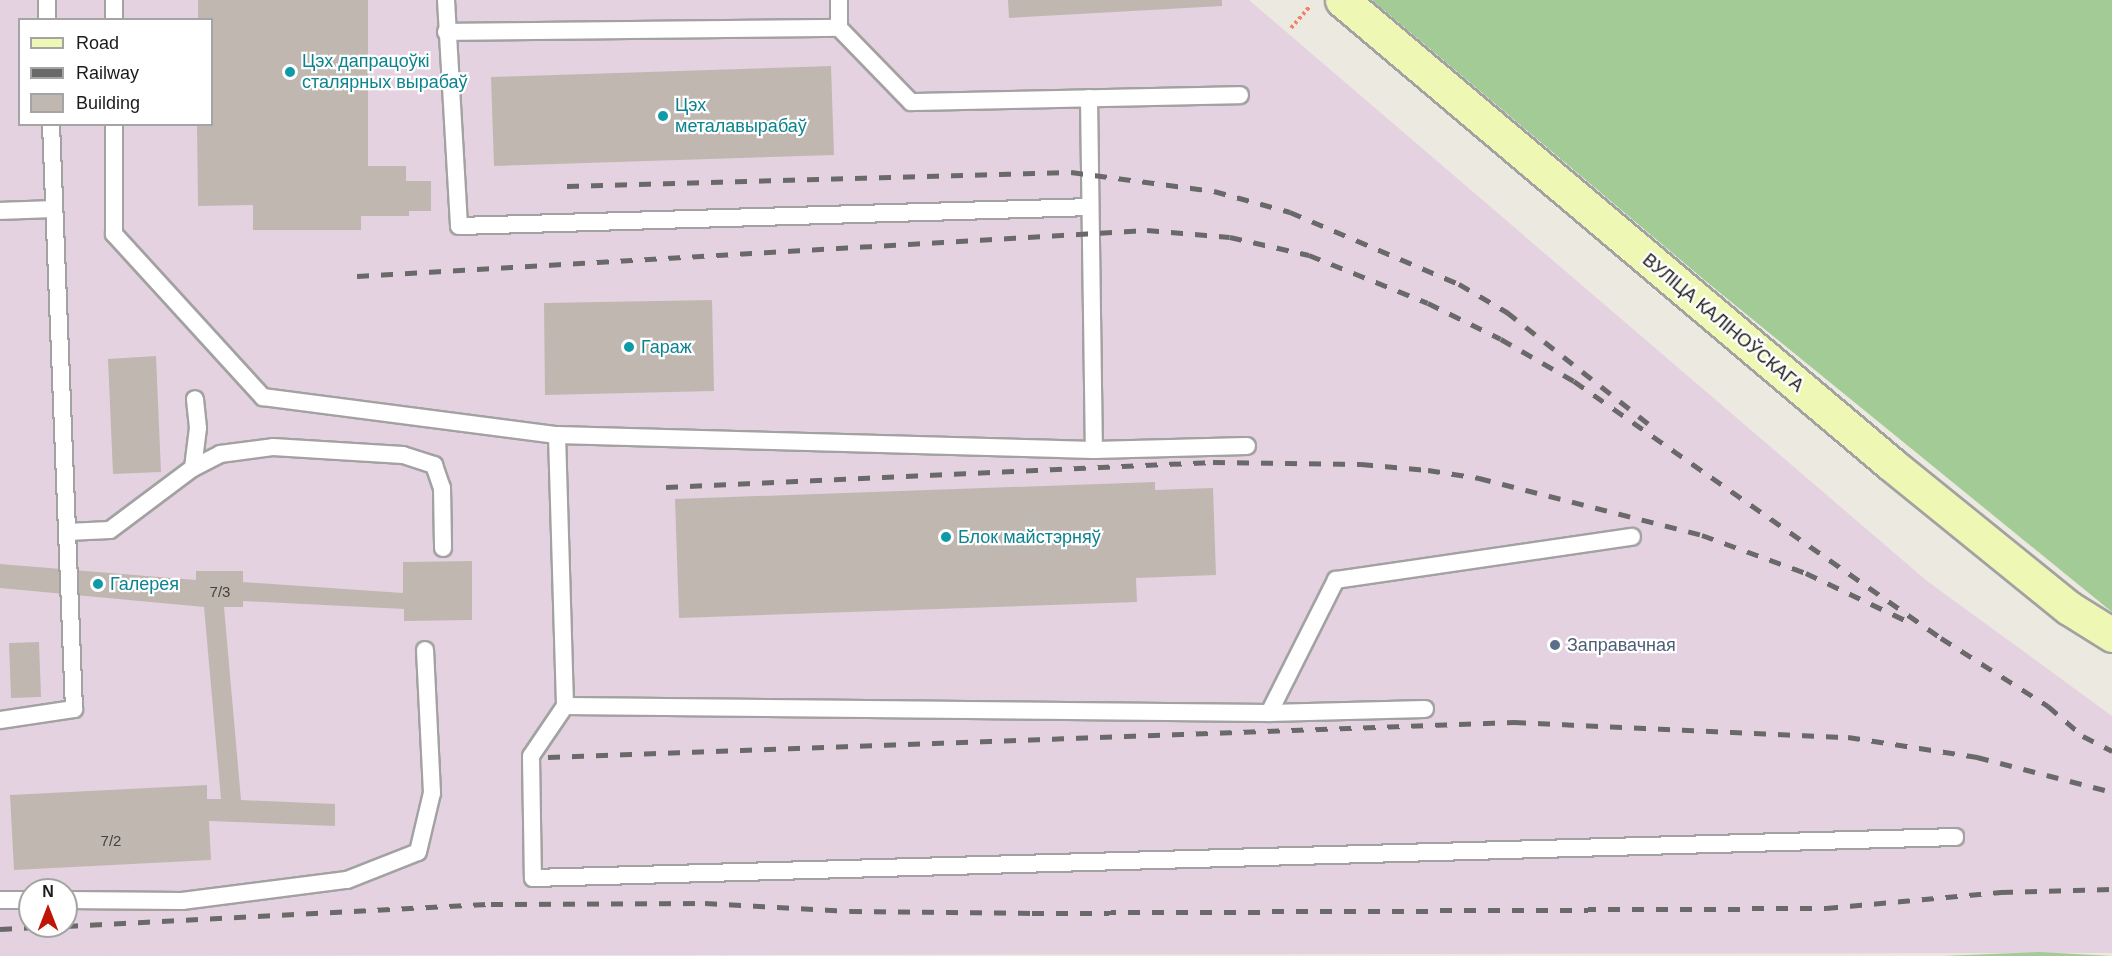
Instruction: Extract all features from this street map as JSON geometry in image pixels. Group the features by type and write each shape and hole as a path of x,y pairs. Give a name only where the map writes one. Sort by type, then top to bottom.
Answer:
{"street":[{"name":"ВУЛІЦА КАЛІНОЎСКАГА","path":"1342,0 1891,464 2069,608 2112,635"}],"lane":[{"path":"47,0 48,18"},
{"path":"114,0 114,18"},
{"path":"446,0 446,32 459,226 1089,207"},
{"path":"839,0 839,28 911,102 1240,95"},
{"path":"446,32 839,28"},
{"path":"1089,98 1094,450"},
{"path":"0,720 74,709 51,126"},
{"path":"114,126 114,234 262,397 557,435 1094,450 1247,447"},
{"path":"0,211 53,209"},
{"path":"193,468 198,428 195,399"},
{"path":"557,435 565,705 531,756 533,878 1955,837"},
{"path":"66,532 110,530 193,468 220,454 273,447 403,455 434,465 442,488 443,548"},
{"path":"1269,713 1336,580 1632,537"},
{"path":"78,900 182,901 347,880 418,852 432,793 425,650"},
{"path":"565,705 1269,713 1425,709"},
{"path":"0,900 18,900"}],"path":[{"path":"1291,28 1315,0"}],"shaded area":[{"path":"0,0 1249,0 1927,581 2112,716 2112,953 0,956"}],"green space":[{"path":"1372,0 2112,0 2112,612 1708,283"},
{"path":"2039,952 2112,956 1944,956"}],"building":[{"name":"Цэх дапрацоўкі сталярных вырабаў","path":"198,0 368,0 368,166 406,166 406,181 431,181 431,211 409,211 409,216 361,216 361,230 253,230 253,205 198,206 197,126 213,126 213,18 198,18"},
{"path":"1008,0 1222,0 1222,6 1009,18"},
{"name":"Цэх металавырабаў","path":"831,66 834,155 494,166 491,77"},
{"name":"Гараж","path":"712,300 714,391 545,395 544,303"},
{"path":"156,356 161,472 113,474 108,359"},
{"name":"Блок майстэрняў","path":"1155,482 1155,490 1213,488 1216,575 1136,578 1137,602 679,618 675,499"},
{"path":"472,561 472,620 404,621 404,609 243,601 243,607 224,607 241,800 335,804 335,826 209,821 211,860 14,870 10,795 207,785 207,799 221,799 204,607 0,588 0,564 196,580 196,571 243,571 243,582 403,593 403,562"},
{"path":"39,642 41,697 11,698 9,643"}],"railway":[{"path":"567,186 1071,172 1214,191 1290,212 1459,284 1507,312 1650,425"},
{"path":"357,276 1147,230 1230,237 1309,255 1428,303 1501,339 1574,381 1941,638 2048,706 2083,736 2112,751"},
{"path":"666,487 1213,462 1361,464 1428,470 1479,478 1702,535 1806,573 1909,622"},
{"path":"548,757 1514,722 1848,737 1977,757 2112,792"},
{"path":"78,925 491,904 705,903 850,911 1032,913 1826,908 2001,892 2112,889"},
{"path":"0,929 18,928"}],"place":[{"name":"Цэх дапрацоўкі сталярных вырабаў","path":"290,72"},
{"name":"Цэх металавырабаў","path":"663,116"},
{"name":"Гараж","path":"629,347"},
{"name":"Блок майстэрняў","path":"946,537"},
{"name":"Галерея","path":"98,584"},
{"name":"Заправачная","path":"1555,645"}]}
